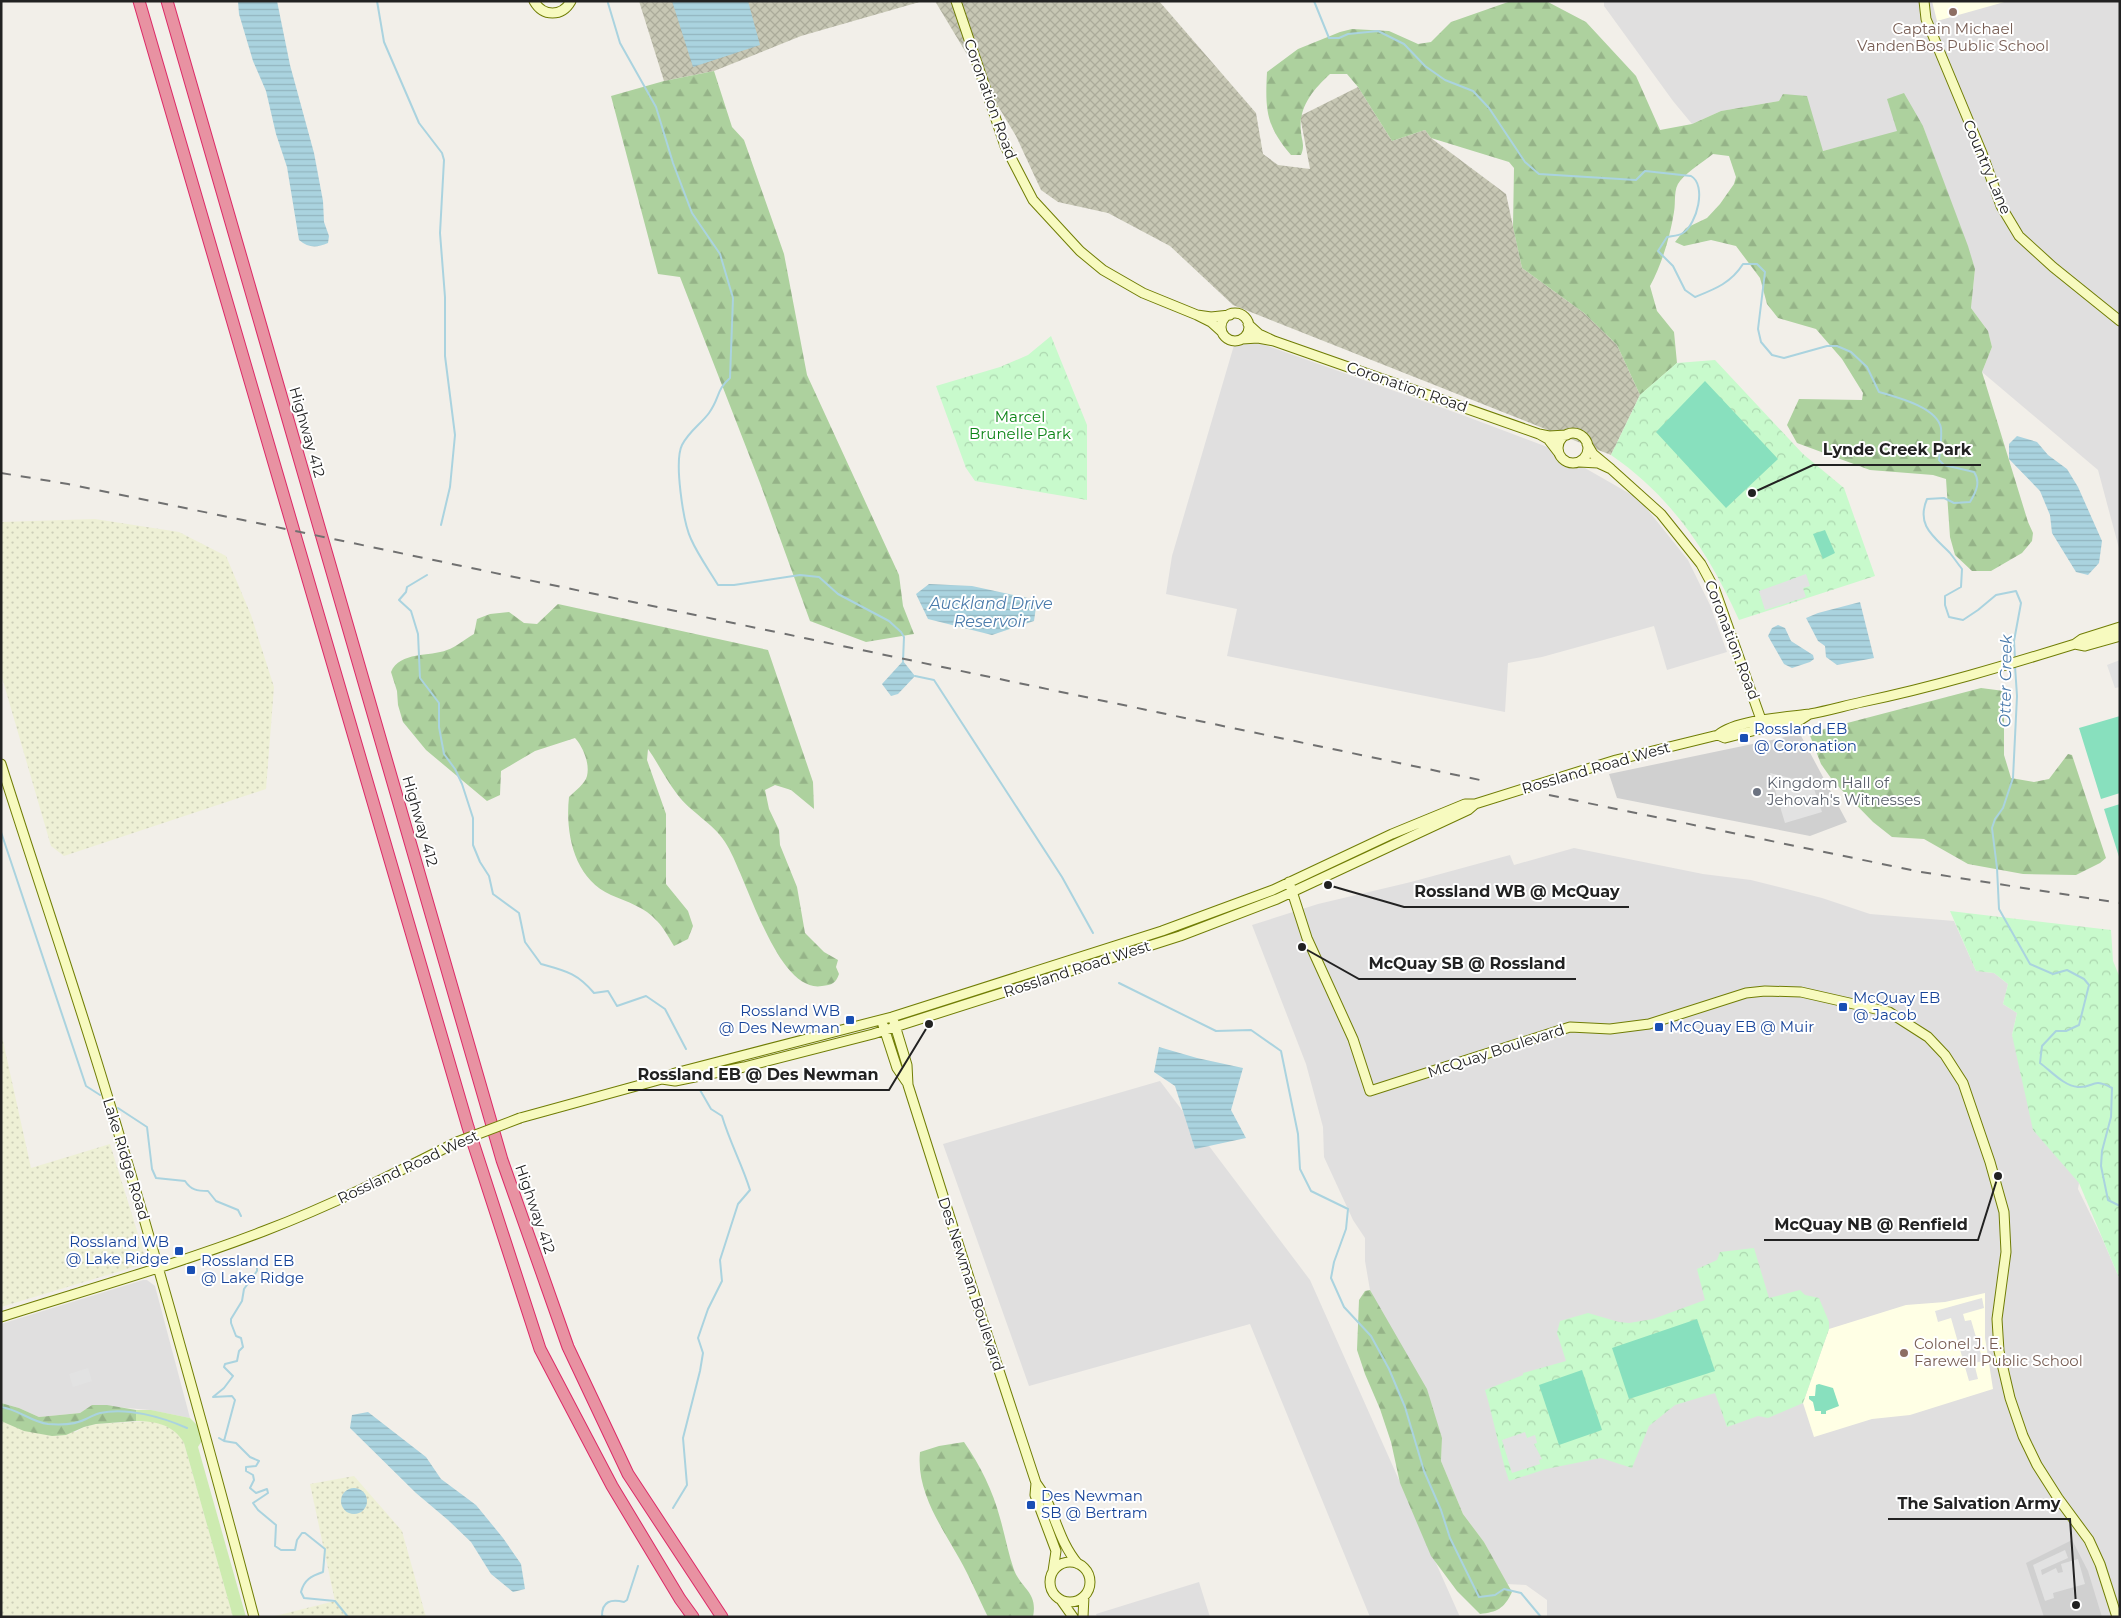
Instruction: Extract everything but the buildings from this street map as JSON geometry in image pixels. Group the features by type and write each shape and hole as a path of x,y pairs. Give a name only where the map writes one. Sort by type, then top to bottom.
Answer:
{"highway":[{"path":"139,1 468,1127 540,1349 612,1486 680,1599 693,1617"},
{"name":"Highway 412","path":"167,1 502,1160 568,1347 628,1474 722,1617"}],"street":[{"path":"534,1 538,8 550,14 562,11 571,1"},
{"name":"Coronation Road","path":"956,1 1005,146 1033,200 1080,251 1103,270 1143,293 1197,315 1218,326 1223,334"},
{"name":"Country Lane","path":"1924,1 1926,19 1982,153 2001,206 2019,236 2053,267 2120,321"},
{"name":"Coronation Road","path":"1197,315 1211,317 1230,315"},
{"path":"1230,315 1243,316 1248,324 1248,332 1242,339 1229,340 1223,334 1222,325 1230,315"},
{"name":"Coronation Road","path":"1248,324 1259,334 1274,341 1539,434 1548,436 1567,435"},
{"name":"Coronation Road","path":"1242,339 1258,338 1274,341"},
{"name":"Coronation Road","path":"1539,434 1548,439 1560,455"},
{"path":"1576,434 1581,436 1586,444 1587,449 1584,458 1576,462 1567,462 1560,455 1558,446 1560,441 1567,435 1576,434"},
{"name":"Coronation Road","path":"1586,444 1593,454 1660,514 1701,564 1715,590 1763,724"},
{"name":"Coronation Road","path":"1576,462 1591,461 1611,469"},
{"name":"Rossland Road West","path":"1,1317 158,1268 265,1231 401,1170 457,1142 520,1118 662,1079 675,1073 892,1017 1147,936 1213,913 1289,882 1465,804 1474,804 1616,760 1718,735 1723,731 1811,714 1922,689 1998,668 2120,628"},
{"name":"Rossland Road West","path":"2075,644 2085,646 2120,636"},
{"name":"Lake Ridge Road","path":"1,764 101,1074 203,1424 254,1617"},
{"name":"Rossland Road West","path":"662,1079 675,1081 736,1068 896,1028 1180,936 1292,892 1468,810 1474,804"},
{"name":"McQuay Boulevard","path":"1289,882 1307,938 1353,1039 1370,1091 1570,1027 1610,1029 1649,1024 1746,993 1765,991 1801,992 1889,1012 1928,1037 1945,1055 1963,1083 1990,1162 2004,1212 2006,1252 1997,1318 2000,1351 2010,1398 2023,1436 2037,1464 2058,1498 2089,1540 2100,1564 2117,1617"},
{"name":"Des Newman Boulevard","path":"892,1017 907,1065 908,1084 1036,1483 1042,1491 1062,1540 1078,1564"},
{"name":"Des Newman Boulevard","path":"881,1020 896,1068 908,1084"},
{"name":"Des Newman Boulevard","path":"1036,1483 1035,1495 1056,1551 1053,1571"},
{"path":"1073,1617 1051,1590 1050,1577 1053,1571 1064,1562 1078,1564 1085,1569 1089,1576 1089,1588 1084,1596 1083,1617"},
{"path":"1060,1600 1073,1602 1084,1596"}],"shaded area":[{"path":"639,1 923,1 801,36 714,71 664,81"},
{"path":"935,1 1159,1 1256,113 1263,154 1278,165 1310,169 1300,116 1358,87 1392,141 1425,130 1431,138 1506,194 1522,268 1584,313 1617,345 1640,395 1611,455 1233,305 1170,246 1108,213 1058,202 1041,190 1016,136"},
{"path":"1604,1 2120,1 2120,552 2098,470 1982,372 1992,347 1988,331 1971,308 1975,269 1923,126 1823,151 1779,101 1721,111 1692,124 1604,6"},
{"name":"Captain Michael VandenBos Public School","path":"1932,1 2008,1 1937,21"},
{"path":"1237,335 1550,448 1639,499 1688,560 1710,605 1727,652 1667,670 1654,626 1542,657 1508,663 1505,712 1227,656 1237,609 1166,594 1172,556"},
{"path":"95,519 179,532 226,556 251,615 274,687 266,789 64,856 51,846 1,674 1,522"},
{"path":"1806,574 1810,586 1803,588 1806,597 1765,610 1759,591"},
{"path":"2120,660 2120,687 2115,688 2107,665"},
{"path":"1800,734 1847,822 1810,836 1617,798 1609,774"},
{"path":"1770,773 1806,782 1811,780 1822,812 1785,823"},
{"path":"1574,848 1703,874 1751,880 1822,898 1870,914 1954,921 1976,971 1994,973 2008,984 2003,1004 2017,1013 2012,1035 2079,1183 2078,1189 2120,1280 2120,1617 1547,1617 1547,1600 1526,1585 1507,1584 1484,1542 1463,1514 1441,1461 1442,1438 1370,1290 1365,1261 1365,1238 1353,1220 1324,1157 1323,1127 1306,1064 1252,925 1318,904 1411,882 1510,855 1514,865"},
{"path":"1,1032 31,1168 110,1144 147,1263 1,1307"},
{"path":"1160,1081 1310,1280 1460,1617 1370,1617 1250,1324 1029,1386 943,1144"},
{"path":"147,1280 155,1286 190,1418 150,1410 92,1405 80,1413 39,1417 19,1408 1,1403 1,1324"},
{"name":"Colonel J. E. Farewell Public School","path":"1985,1293 1985,1338 1993,1389 1910,1415 1872,1419 1814,1437 1803,1403 1829,1329 1906,1305 1945,1302"},
{"path":"1982,1298 1984,1308 1963,1314 1965,1321 1971,1320 1983,1361 1974,1363 1978,1379 1969,1381 1951,1318 1938,1322 1935,1311"},
{"path":"88,1368 92,1381 73,1387 69,1374"},
{"path":"1,1421 12,1425 76,1432 84,1427 96,1424 151,1421 170,1427 179,1434 184,1443 233,1617 1,1617"},
{"path":"1525,1432 1527,1438 1535,1435 1537,1443 1534,1444 1542,1459 1539,1460 1540,1464 1512,1473 1502,1440"},
{"path":"354,1476 402,1531 426,1617 271,1617 335,1601 310,1484"},
{"path":"2072,1540 2088,1571 2102,1617 2044,1617 2026,1563"},
{"path":"2065,1550 2068,1558 2041,1570 2042,1575 2056,1568 2058,1573 2063,1572 2061,1564 2078,1559 2085,1584 2053,1593 2054,1598 2045,1601 2033,1565"},
{"path":"1199,1582 1210,1617 1097,1617 1096,1614"}],"green space":[{"path":"1511,1 1548,2 1586,22 1636,76 1660,130 1692,124 1721,111 1779,101 1783,94 1807,96 1823,151 1897,131 1887,99 1904,93 1923,126 1975,269 1971,308 1988,331 1992,347 1982,372 2033,533 2032,541 2022,553 1991,571 1972,571 1955,555 1950,537 1946,479 1933,475 1870,470 1797,443 1787,425 1799,399 1862,400 1863,393 1842,359 1816,329 1778,318 1767,304 1760,278 1736,246 1711,240 1684,246 1675,242 1686,228 1707,218 1734,184 1736,177 1729,156 1713,154 1687,174 1676,188 1674,212 1668,241 1650,286 1657,311 1674,332 1677,363 1640,395 1617,345 1584,313 1522,268 1513,227 1514,168 1509,162 1431,138 1425,130 1392,141 1358,87 1347,74 1330,74 1318,86 1304,107 1301,123 1303,146 1301,155 1291,155 1276,135 1267,107 1267,72 1298,49 1352,29 1389,31 1418,44 1431,42 1451,22"},
{"path":"714,71 732,127 744,140 784,254 807,375 899,575 903,606 914,634 866,642 810,621 760,483 680,277 658,274 611,96 664,81"},
{"name":"Marcel Brunelle Park","path":"1051,336 1087,425 1087,500 975,481 966,468 936,386 1000,367 1028,355"},
{"path":"1715,360 1803,454 1844,488 1875,576 1739,620 1715,572 1687,528 1653,489 1611,455 1640,395 1677,363"},
{"path":"1705,381 1778,459 1726,508 1656,432"},
{"path":"1825,530 1835,553 1823,559 1813,534"},
{"path":"558,604 768,650 813,782 814,809 791,790 775,785 765,790 769,809 779,830 780,845 797,887 805,933 824,952 838,960 836,967 839,974 833,983 822,986 805,983 790,971 764,929 725,842 714,829 682,800 648,749 647,760 666,814 666,884 688,911 693,926 688,939 674,946 662,927 652,916 641,908 598,888 580,866 571,840 568,811 569,797 586,779 588,766 581,746 575,738 535,751 501,771 500,795 487,801 426,750 403,722 391,672 395,665 408,658 440,652 454,647 474,634 477,619 490,614 509,612 524,623 537,624"},
{"path":"1981,688 2004,691 2004,755 2011,778 2034,782 2049,779 2068,754 2072,755 2106,858 2100,863 2076,875 2023,874 1968,864 1924,839 1892,837 1873,822 1833,781 1821,764 1809,733"},
{"path":"2120,716 2120,793 2101,799 2079,728"},
{"path":"2120,804 2120,860 2104,809"},
{"path":"1950,911 2111,930 2113,961 2120,978 2120,1280 2079,1183 2033,1130 2012,1035 2017,1013 2003,1004 2008,984 1994,973 1976,971"},
{"path":"1754,1248 1769,1298 1800,1290 1805,1295 1819,1298 1829,1322 1829,1329 1803,1403 1768,1418 1758,1416 1727,1427 1715,1393 1675,1405 1649,1426 1632,1468 1601,1458 1546,1469 1509,1481 1485,1390 1523,1375 1523,1373 1566,1361 1557,1333 1560,1321 1588,1313 1629,1323 1653,1319 1705,1300 1697,1269 1717,1260 1720,1252"},
{"path":"1370,1290 1427,1389 1442,1438 1441,1461 1463,1514 1484,1542 1512,1592 1503,1606 1495,1611 1480,1614 1457,1591 1431,1556 1400,1483 1391,1442 1357,1350 1359,1300 1365,1291"},
{"path":"1697,1319 1715,1371 1629,1399 1612,1348"},
{"path":"1582,1370 1602,1430 1559,1445 1539,1385"},
{"path":"1819,1384 1833,1388 1839,1406 1826,1411 1826,1414 1821,1414 1821,1411 1815,1411 1813,1402 1809,1399 1809,1396 1815,1396 1816,1385"},
{"path":"1,1403 19,1408 39,1417 80,1413 92,1405 107,1405 136,1410 136,1421 96,1424 66,1435 52,1436 24,1431 1,1421"},
{"path":"136,1410 151,1410 190,1418 206,1434 198,1447 246,1617 233,1617 184,1443 175,1432 164,1425 136,1421"},
{"path":"964,1442 981,1469 994,1498 1014,1570 1033,1602 1033,1617 988,1617 963,1565 931,1508 922,1481 920,1452 939,1446"}],"water":[{"path":"238,1 277,1 290,65 314,153 323,201 324,222 329,236 328,243 324,245 309,246 299,240 287,167 276,134 266,91 253,61 239,14"},
{"path":"672,1 748,1 760,45 693,67"},
{"path":"2017,436 2037,442 2048,455 2067,469 2078,487 2102,541 2099,563 2088,575 2076,572 2052,533 2050,515 2040,491 2009,459 2009,444"},
{"name":"Auckland Drive Reservoir","path":"929,584 972,586 1037,600 1034,621 992,635 928,619 916,594"},
{"path":"1860,602 1874,658 1837,665 1826,657 1825,646 1818,641 1806,618"},
{"path":"1778,625 1785,628 1791,641 1813,655 1814,659 1792,668 1784,664 1768,636 1772,628"},
{"path":"903,661 915,676 898,694 891,696 882,684"},
{"path":"1159,1047 1243,1068 1231,1110 1246,1138 1195,1149 1175,1086 1154,1072"},
{"path":"368,1412 426,1457 441,1479 476,1505 521,1564 525,1589 513,1592 491,1574 471,1542 416,1493 350,1428 352,1415"},
{"path":"354,1488 363,1492 367,1501 363,1510 354,1514 345,1510 341,1501 345,1492"}],"waterway":[{"path":"377,1 384,42 419,123 442,153 444,160 440,233 445,297 445,356 455,435 450,487 441,525"},
{"name":"Otter Creek","path":"1314,1 1329,38 1378,31 1404,44 1425,66 1445,80 1473,91 1489,108 1525,162 1539,174 1636,180 1645,171 1691,176 1696,181 1698,187 1699,196 1696,213 1688,228 1683,233 1667,237 1658,251 1673,266 1685,290 1695,297 1728,281 1743,264 1757,264 1765,272 1758,329 1761,342 1772,355 1784,358 1827,346 1837,346 1851,352 1867,367 1879,392 1915,404 1932,414 1938,421 1941,428 1939,460 1944,465 1974,472 1977,480 1976,491 1970,502 1954,503 1944,498 1927,499 1924,508 1925,523 1932,535 1950,553 1962,569 1961,587 1945,596 1945,605 1949,617 1963,620 1996,595 2016,591 2021,603 2014,641 2015,659"},
{"path":"608,3 620,43 656,107 673,163 692,213 720,254 733,298 730,378 722,386 709,413 685,440 680,453 680,492 691,539 718,585 734,585 800,575 819,577 838,594 889,621 901,632 904,637 903,661"},
{"path":"427,575 407,587 406,592 399,600 411,611 418,634 420,678 439,703 439,727 444,754 455,769 462,784 473,818 473,845 480,862 489,876 493,894 519,913 525,942 541,964 576,977 594,993 608,991 617,1006 646,996 665,1009 686,1049"},
{"name":"Otter Creek","path":"2015,666 2017,696 2013,778 2003,808 1995,819 1992,828 1997,868 1999,909 2030,964 2053,974 2067,970 2084,979 2089,985 2079,1025 2066,1031 2056,1031 2042,1046 2040,1063 2063,1081 2073,1086 2083,1087 2100,1083 2112,1088 2111,1117 2102,1151 2101,1166 2108,1200 2120,1206"},
{"path":"915,676 934,680 1062,877 1093,933"},
{"path":"1,832 86,1086 100,1095"},
{"path":"1119,983 1216,1031 1251,1030 1281,1051 1298,1134 1300,1169 1311,1191 1348,1209 1346,1229 1334,1262 1331,1278 1344,1307 1371,1336 1389,1369 1405,1407 1424,1471 1441,1510 1450,1538 1479,1597 1495,1595 1504,1589 1521,1593 1541,1617"},
{"path":"673,1508 687,1485 683,1438 703,1353 698,1338 708,1309 722,1281 720,1260 738,1204 750,1190 722,1116 711,1109 700,1090"},
{"path":"118,1108 147,1127 152,1169 156,1178 185,1181 195,1189 208,1191 216,1201 238,1210 241,1216"},
{"path":"224,1441 235,1400 232,1396 213,1397 224,1388 233,1376 224,1367 225,1364 237,1361 239,1351 243,1347 241,1338 236,1336 231,1319 242,1301 244,1289 257,1271 257,1262"},
{"path":"1,1407 48,1424 73,1423 100,1413 121,1411 156,1417 187,1428"},
{"path":"219,1438 236,1443 250,1457 259,1461 256,1466 246,1467 246,1471 253,1475 254,1480 250,1488 256,1493 267,1489 268,1493 253,1503 258,1510 276,1525 275,1546 281,1550 295,1550 297,1540 302,1533 305,1533 325,1549 323,1572 306,1581 301,1592 304,1598 335,1601 348,1617"},
{"path":"606,1617 602,1616 602,1611 608,1602 624,1602 627,1600 638,1566"}],"railway":[{"path":"1,473 68,484 243,520 1480,780"},
{"path":"1549,795 1921,872 2120,903"}],"place":[{"name":"Captain Michael VandenBos Public School","path":"1953,12"},
{"name":"Lynde Creek Park","path":"1752,493"},
{"name":"Rossland EB @ Coronation","path":"1744,738"},
{"name":"Kingdom Hall of Jehovah's Witnesses","path":"1757,792"},
{"name":"Rossland WB @ McQuay","path":"1328,885"},
{"name":"McQuay SB @ Rossland","path":"1302,947"},
{"name":"McQuay EB @ Jacob","path":"1843,1007"},
{"name":"Rossland WB @ Des Newman","path":"850,1020"},
{"name":"Rossland EB @ Des Newman","path":"929,1024"},
{"name":"McQuay EB @ Muir","path":"1659,1027"},
{"name":"McQuay NB @ Renfield","path":"1998,1176"},
{"name":"Rossland WB @ Lake Ridge","path":"179,1251"},
{"name":"Rossland EB @ Lake Ridge","path":"191,1270"},
{"name":"Colonel J. E. Farewell Public School","path":"1904,1353"},
{"name":"Des Newman SB @ Bertram","path":"1031,1505"},
{"name":"The Salvation Army","path":"2076,1605"}]}
